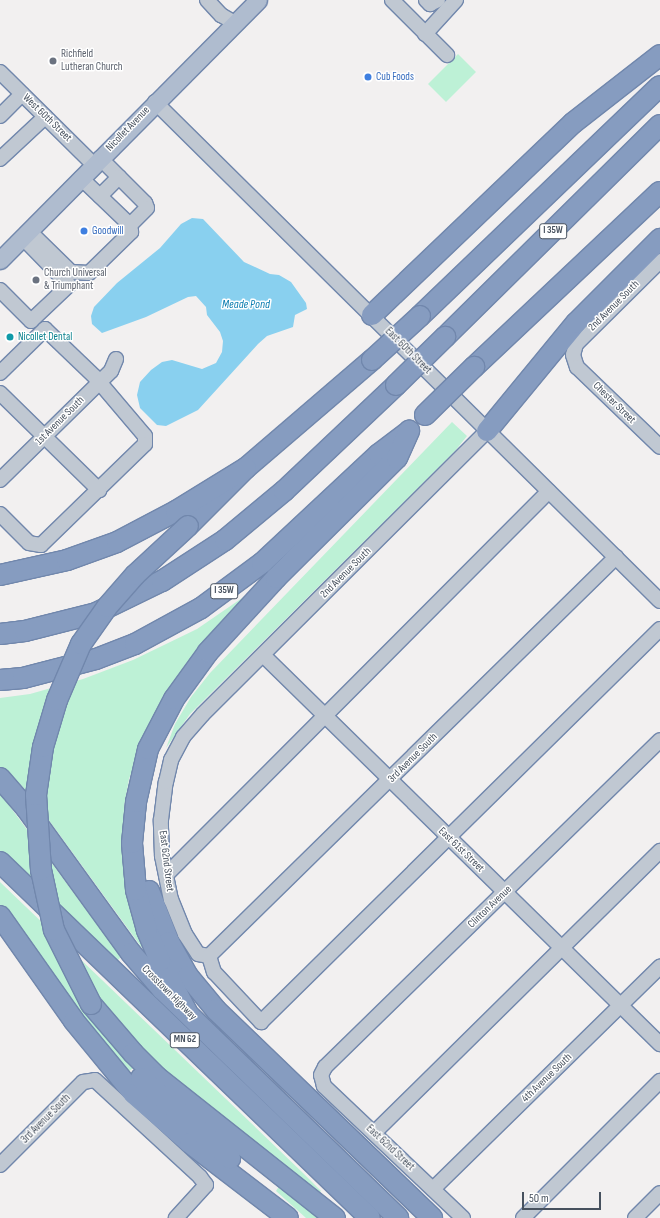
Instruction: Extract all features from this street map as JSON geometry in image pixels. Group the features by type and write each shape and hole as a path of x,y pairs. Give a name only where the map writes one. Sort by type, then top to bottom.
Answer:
{"highway":[{"path":"372,315 573,124 660,55"},
{"path":"298,1218 144,1082 100,1025 54,930 41,870 36,795 43,747 57,700 81,644 107,606 135,575 182,518 246,468 372,360 420,316 660,86"},
{"name":"I 35W","path":"0,634 25,631 96,613 162,581 225,540 284,490 396,385 660,126"},
{"name":"I 35W","path":"0,680 23,678 96,659 135,644 201,608 262,563 379,454 409,431 474,367 660,192"},
{"path":"488,430 576,323 660,239"},
{"path":"187,1012 149,936 136,890 132,843 136,802 148,749 182,687 208,652 276,578 397,458 409,431"},
{"path":"0,575 67,560 182,518"},
{"name":"Crosstown Highway","path":"0,778 26,808 131,953 162,989 398,1218"},
{"path":"136,802 141,858 152,904 169,942 188,976 216,1010 432,1218"},
{"name":"Crosstown Highway","path":"0,862 370,1218"},
{"path":"0,916 74,1021 134,1094 185,1139 288,1218"},
{"path":"91,1004 132,1053 158,1077 335,1218"}],"main road":[{"name":"Nicollet Avenue","path":"1,258 258,0"}],"street":[{"path":"207,0 221,15 235,23"},
{"path":"392,0 447,55"},
{"path":"426,0 430,4 438,0"},
{"path":"425,34 456,0"},
{"name":"West 60th Street","path":"0,72 45,117 97,161 119,177 145,203 147,208 130,226"},
{"path":"0,116 22,94"},
{"name":"East 60th Street","path":"155,102 660,601"},
{"path":"0,159 45,117"},
{"path":"100,196 119,177"},
{"path":"25,234 71,272 89,272 131,232 130,226 81,178"},
{"path":"0,290 32,321 69,285 25,234"},
{"name":"2nd Avenue South","path":"573,355 576,344 660,261"},
{"path":"0,373 45,329 98,383 145,436 145,444 100,490 41,545 30,543 0,514"},
{"name":"Chester Street","path":"573,355 577,366 660,447"},
{"name":"1st Avenue South","path":"0,480 111,371 116,360"},
{"path":"0,393 100,490"},
{"name":"2nd Avenue South","path":"203,714 488,430"},
{"path":"166,874 325,717 549,491"},
{"name":"3rd Avenue South","path":"209,956 390,781 616,557"},
{"path":"209,956 214,972 261,1022 660,629"},
{"name":"East 61st Street","path":"263,655 561,949 660,1044"},
{"name":"East 62nd Street","path":"203,714 183,737 172,760 160,820 166,874 171,900 185,934 198,954 209,956"},
{"name":"Clinton Avenue","path":"321,1075 325,1067 660,740"},
{"path":"374,1133 660,851"},
{"name":"4th Avenue South","path":"433,1188 660,967"},
{"name":"East 62nd Street","path":"321,1075 324,1086 463,1218"},
{"name":"3rd Avenue South","path":"0,1165 83,1082 95,1080 195,1171 206,1185 176,1218"},
{"path":"523,1218 660,1081"},
{"path":"635,1218 660,1193"}],"green space":[{"path":"458,54 476,72 446,102 428,84"},
{"path":"452,422 467,436 455,451 190,714 166,748 175,724 191,697 210,673"},
{"path":"245,596 248,599 197,653 169,688 148,726 129,779 124,807 123,858 127,888 145,946 142,948 32,797 8,771 0,777 0,698 30,694 83,679 133,660 197,629"},
{"path":"0,793 121,957 116,962 0,855"},
{"path":"0,882 321,1191 317,1195 207,1109 148,1056 127,1073 134,1087 0,909"},
{"path":"280,1185 320,1218 306,1218 276,1191"}],"water":[{"name":"Meade Pond","path":"192,218 203,219 244,262 270,274 279,275 291,282 306,303 307,309 295,315 293,327 267,336 258,344 198,410 166,426 157,425 140,408 137,395 140,382 151,370 162,362 172,360 202,369 216,363 222,352 223,341 220,332 207,315 206,307 196,296 188,297 146,317 102,333 92,324 91,316 94,307 117,283 160,248 181,224"}],"place":[{"name":"Richfield Lutheran Church","path":"53,61"},
{"name":"Cub Foods","path":"368,77"},
{"name":"Goodwill","path":"84,231"},
{"name":"Church Universal & Triumphant","path":"36,280"},
{"name":"Nicollet Dental","path":"10,337"}]}
